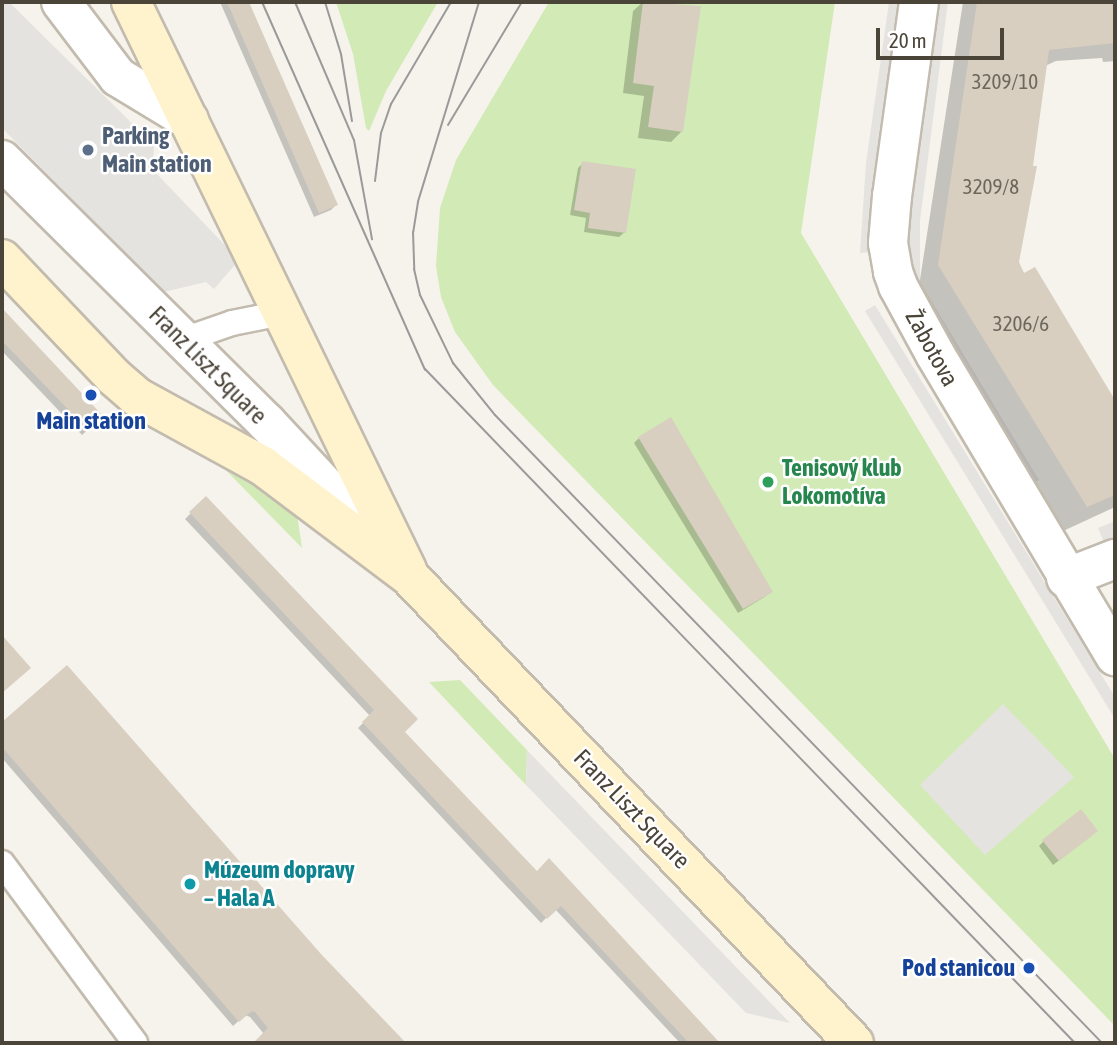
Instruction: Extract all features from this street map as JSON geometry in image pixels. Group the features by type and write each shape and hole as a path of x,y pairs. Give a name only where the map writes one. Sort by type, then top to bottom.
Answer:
{"street":[{"path":"61,2 118,77 189,120"},
{"name":"Franz Liszt Square","path":"131,2 409,576"},
{"name":"Žabotova","path":"919,2 892,196 890,258 898,286 1066,578 1115,656"},
{"name":"Franz Liszt Square","path":"2,160 265,422 854,1043"},
{"name":"Franz Liszt Square","path":"2,259 114,377 137,397 263,466 409,576"},
{"path":"1066,578 1115,559"}],"lane":[{"path":"183,340 232,323 282,313"},
{"path":"2,863 135,1043"}],"green space":[{"path":"336,2 438,2 386,91 369,131 366,128 353,54"},
{"name":"Tenisový klub Lokomotíva","path":"549,2 835,2 801,233 1115,759 1115,1026 493,385 455,332 441,297 436,266 440,208 456,160"},
{"path":"217,461 287,500 298,521 302,548"},
{"path":"460,680 527,750 526,785 429,682"}],"shaded area":[{"name":"Parking Main station","path":"2,2 9,2 154,145 153,164 158,175 239,260 214,289 206,282 164,292 2,128"},
{"path":"889,2 902,2 872,252 860,253 866,163"},
{"path":"935,2 948,2 920,221 920,282 1039,480 1027,488 908,284 906,220"},
{"path":"875,305 1115,697 1115,719 865,311"},
{"path":"1115,521 1115,537 1104,542 1098,528"},
{"path":"1003,704 1074,777 985,855 920,785"},
{"path":"527,750 790,1023 746,1013 526,785"}],"building":[{"path":"227,2 249,2 338,205 319,213"},
{"path":"643,2 701,6 683,132 648,127 654,86 633,83"},
{"path":"977,2 1115,2 1115,43 1049,50 1033,166 1037,166 1019,262 1024,273 1035,267 1115,400 1115,495 1087,507 938,265"},
{"path":"582,161 636,169 626,233 588,228 590,213 574,210"},
{"path":"2,308 104,417 89,431 2,341"},
{"path":"671,417 773,592 743,609 638,437"},
{"path":"206,496 418,719 405,732 537,871 549,858 720,1043 689,1043 561,906 547,919 362,722 374,710 189,512"},
{"path":"2,635 31,668 2,693"},
{"name":"Múzeum dopravy – Hala A","path":"67,665 321,954 406,1043 256,1043 268,1028 255,1012 252,1011 239,1022 2,747 2,722"},
{"path":"1081,809 1098,831 1059,861 1042,840"}],"tram line":[{"path":"262,2 425,369 1075,1043"},
{"path":"295,2 354,140 372,239"},
{"path":"325,2 341,54 352,121"},
{"path":"375,181 381,133 391,104 451,2"},
{"path":"479,2 418,202 413,232 414,269 420,295 453,363 495,415 1102,1043"},
{"path":"448,125 522,2"}],"place":[{"name":"Parking Main station","path":"88,150"},
{"name":"Main station","path":"91,395"},
{"name":"Tenisový klub Lokomotíva","path":"768,482"},
{"name":"Múzeum dopravy – Hala A","path":"190,884"},
{"name":"Pod stanicou","path":"1029,968"}]}
